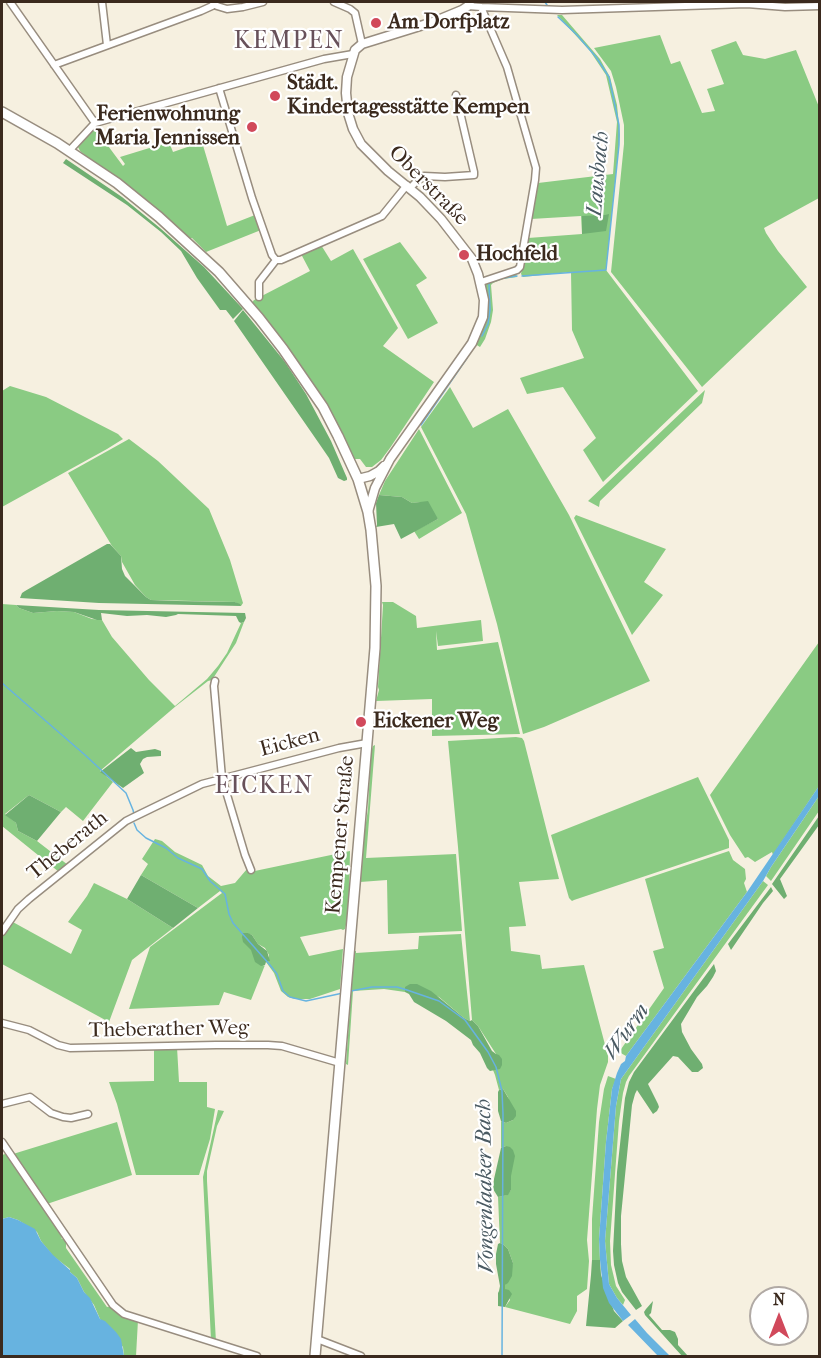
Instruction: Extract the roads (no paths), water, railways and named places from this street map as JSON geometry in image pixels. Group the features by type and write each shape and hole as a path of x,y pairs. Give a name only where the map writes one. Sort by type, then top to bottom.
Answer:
{"main road":[{"name":"Kempener Straße","path":"2,112 110,178 204,257 234,288 271,333 307,383 339,436 359,483 368,512 375,564 376,627 315,1356"}],"street":[{"path":"10,2 94,123"},
{"path":"102,2 107,45"},
{"path":"54,65 201,11 212,6 214,2 217,6 227,9 263,2"},
{"path":"334,2 355,13 362,44 432,22 462,10 469,4 481,7 562,10 747,3 785,7 819,6"},
{"path":"480,282 520,267 536,168 507,67 481,7"},
{"name":"Oberstraße","path":"362,44 353,54 346,84 348,113 353,129 364,148 409,187 441,219 472,259 484,300 483,317 472,343 390,459"},
{"path":"69,151 94,123 324,58 353,54"},
{"path":"219,88 252,198 272,255 276,260"},
{"path":"259,297 259,282 276,260 281,260 382,216 409,187 424,176 474,175 456,95"},
{"path":"359,483 379,471 390,459"},
{"path":"368,512 372,494 390,459"},
{"path":"359,483 370,483 381,475"},
{"path":"215,681 222,778 244,855 251,870"},
{"name":"Eicken","path":"134,817 202,783 367,743"},
{"name":"Theberath","path":"2,932 18,909 29,899 134,817"},
{"name":"Theberather Weg","path":"2,1023 29,1030 58,1045 70,1048 268,1045 282,1046 340,1063"},
{"path":"2,1104 30,1097 51,1113 63,1117 71,1118 88,1114"},
{"path":"2,1142 113,1305 124,1314 257,1356"},
{"path":"317,1339 360,1356"}],"water":[{"path":"819,786 819,796 763,881 621,1079 616,1106 605,1241 609,1284 631,1315 623,1321 609,1303 603,1288 599,1239 606,1142 612,1089 617,1073 626,1056 747,892"},
{"path":"9,1217 35,1229 41,1241 53,1255 77,1278 100,1319 105,1321 121,1339 124,1356 2,1356 2,1219"},
{"path":"635,1319 670,1356 658,1356 628,1325"}],"waterway":[{"name":"Lausbach","path":"522,276 606,270 619,125 609,77 596,57 558,17"},
{"name":"Lausbach","path":"504,278 517,276"},
{"name":"Lausbach","path":"482,336 488,324 490,310 489,284 499,279"},
{"name":"Lausbach","path":"421,425 467,358"},
{"name":"Vongenlaaker Bach","path":"2,683 126,793 134,814"},
{"name":"Vongenlaaker Bach","path":"134,823 137,830 146,838 166,848 178,858 202,869 210,881 225,894 233,923 277,974 283,991 290,997 306,1001 343,993"},
{"name":"Vongenlaaker Bach","path":"351,991 372,987 397,987 439,1001 465,1020 496,1067 502,1091 503,1114 502,1356"}],"place":[{"name":"Am Dorfplatz","path":"376,23"},
{"name":"Städt. Kindertagesstätte Kempen","path":"275,96"},
{"name":"Ferienwohnung Maria Jennissen","path":"252,127"},
{"name":"Hochfeld","path":"464,255"},
{"name":"Eickener Weg","path":"361,722"}],"district":[{"name":"KEMPEN","path":"289,42"},
{"name":"EICKEN","path":"264,787"}],"water label":[{"name":"Wurm","path":"627,1032"}]}
